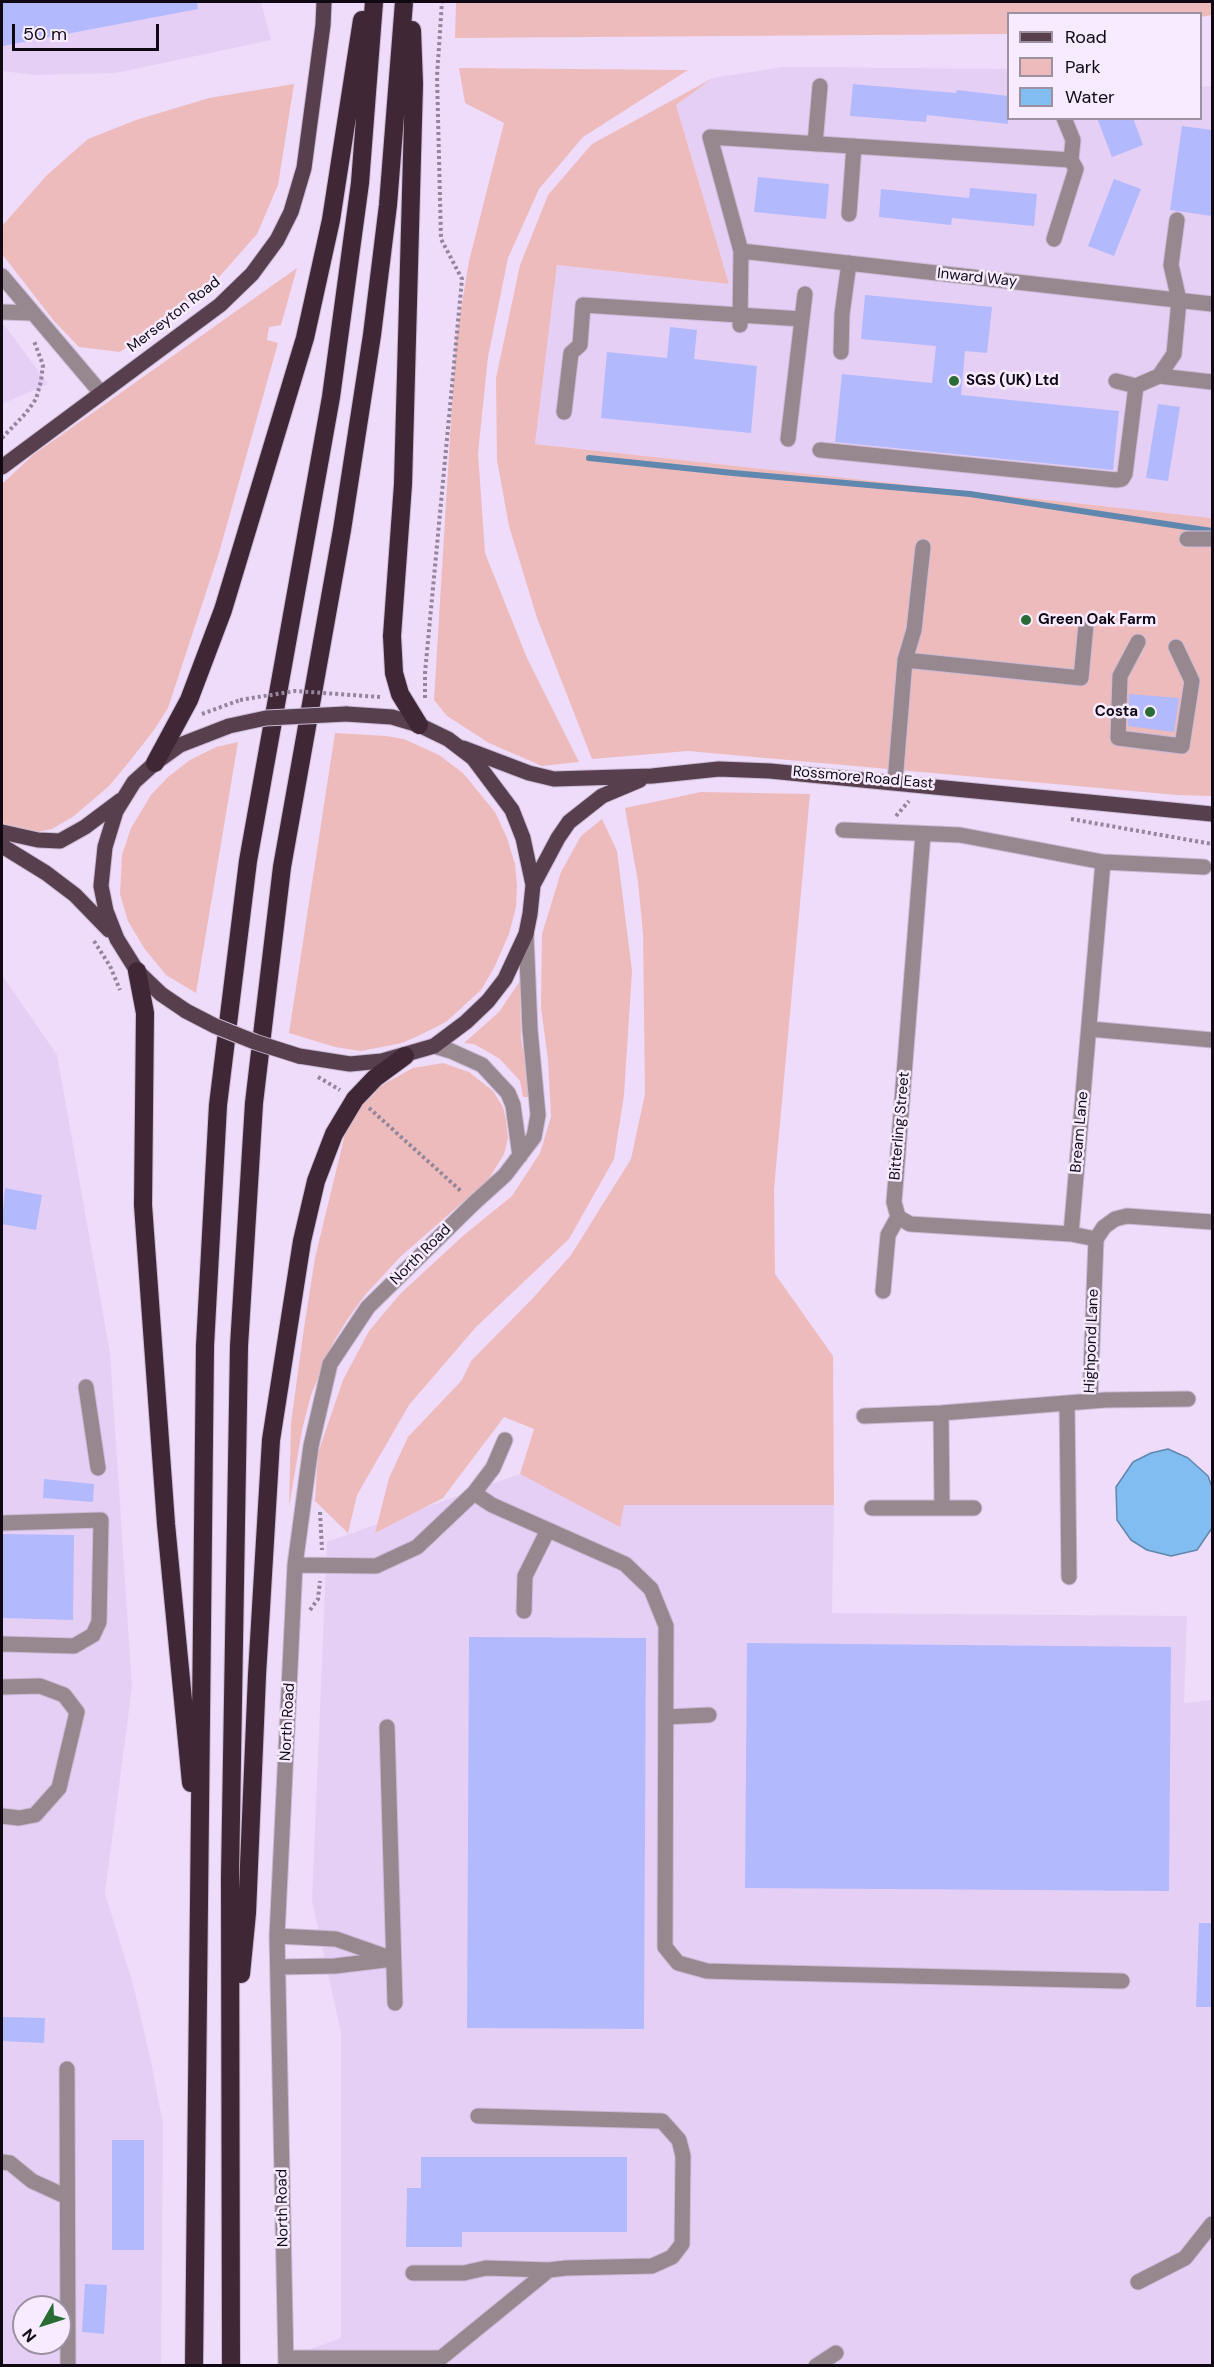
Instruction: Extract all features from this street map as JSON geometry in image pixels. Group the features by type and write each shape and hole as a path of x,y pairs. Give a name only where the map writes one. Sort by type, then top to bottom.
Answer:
{"highway":[{"path":"155,763 189,700 220,621 305,338 359,85 369,7"},
{"path":"407,9 403,484 392,636 394,673 400,694 419,725"},
{"path":"231,2366 230,1877 238,1358 254,1103 282,867 342,530 372,335 406,84"},
{"path":"194,2366 205,1346 219,1105 248,861 332,397 360,183 359,85"},
{"path":"137,971 145,1013 143,1205 165,1524 201,1873"},
{"path":"230,2075 247,1913 257,1675 271,1440 302,1241 316,1181 334,1134 355,1099 375,1078 405,1056"}],"main road":[{"name":"Merseyton Road","path":"2,467 220,305 252,274 277,240 291,212 304,168 324,4"},
{"path":"2,846 46,873 75,895 117,939 137,971 161,994 186,1011 255,1042 299,1056 350,1064 405,1056 434,1046 466,1022 488,1001 505,979 526,934 533,885 523,838 512,810 493,782 463,748 419,725 392,717 346,714 266,718 229,726 180,745 134,782 116,811 105,847 101,886 106,911 117,939"},
{"name":"Rossmore Road East","path":"463,748 529,773 554,779 628,780 719,769 770,771 1212,814"},
{"name":"Rossmore Road East","path":"533,885 569,822 583,809 628,780"},
{"path":"2,832 38,840 60,841 85,827 126,796"}],"street":[{"path":"815,144 820,86"},
{"path":"1054,239 1076,169 1071,160 1073,140 1065,120"},
{"path":"740,320 741,251 710,137 1071,160"},
{"path":"849,214 854,146"},
{"path":"1159,376 1174,354 1179,300 1171,265 1177,220"},
{"name":"Inward Way","path":"741,251 1212,304"},
{"path":"841,352 842,314 849,263"},
{"path":"2,276 101,393"},
{"path":"788,439 805,294"},
{"path":"564,412 571,353 580,345 583,305 740,320 802,319"},
{"path":"2,312 33,313"},
{"path":"1116,381 1136,386 1159,376 1212,382"},
{"path":"820,450 1122,479 1125,474 1136,386"},
{"path":"1187,539 1212,540"},
{"path":"895,782 905,660 914,630 923,547"},
{"path":"905,660 1081,678 1086,626"},
{"path":"1138,642 1120,676 1118,738 1182,746 1192,681 1176,647"},
{"path":"843,830 960,835 1102,862 1204,867"},
{"name":"Bitterling Street","path":"898,1217 894,1202 923,834"},
{"name":"Bream Lane","path":"1071,1234 1090,1029 1102,862"},
{"name":"North Road","path":"287,2362 277,1936 295,1565 311,1446 330,1364 368,1307 472,1203 505,1175 534,1137 538,1114 530,1030 526,934"},
{"path":"1090,1029 1212,1041"},
{"path":"434,1046 482,1065 508,1093 513,1105 520,1156"},
{"path":"884,1291 888,1235 898,1217 910,1224 1071,1234 1096,1239 1104,1227 1115,1219 1127,1216 1212,1222"},
{"name":"Highpond Lane","path":"864,1416 941,1413 1090,1401 1096,1239"},
{"path":"86,1387 98,1468"},
{"path":"1090,1401 1188,1399"},
{"path":"1067,1403 1069,1577"},
{"path":"941,1413 942,1506"},
{"path":"295,1565 376,1566 417,1547 474,1493 493,1468 504,1440"},
{"path":"474,1493 492,1504 625,1564 651,1589 666,1626 665,1947 678,1963 707,1971 1122,1981"},
{"path":"872,1508 942,1506 974,1508"},
{"path":"2,1523 101,1520 99,1622 93,1635 74,1646 2,1644"},
{"path":"524,1611 525,1576 548,1530"},
{"path":"2,1687 40,1686 64,1695 77,1712 59,1788 35,1815 19,1818 2,1816"},
{"path":"666,1717 709,1715"},
{"path":"387,1727 395,2003"},
{"path":"277,1936 336,1939 393,1959"},
{"path":"278,1967 335,1966 393,1959"},
{"path":"67,2069 68,2366"},
{"path":"413,2273 464,2273 486,2268 549,2270 652,2266 672,2257 682,2244 683,2156 679,2140 662,2121 478,2116"},
{"path":"2,2162 10,2163 32,2181 67,2197"},
{"path":"1137,2282 1185,2258 1212,2224"},
{"path":"287,2362 441,2358 549,2270"},
{"path":"816,2366 836,2353"}],"path":[{"path":"428,705 424,697 425,673 462,279 441,239 437,76 442,2"},
{"path":"2,438 36,399 41,381 43,365 34,345 33,313"},
{"path":"198,716 240,700 295,691 380,697"},
{"name":"Rossmore Road East","path":"892,831 894,819 910,800 898,799"},
{"path":"1065,818 1212,844"},
{"path":"91,936 110,966 123,996"},
{"path":"314,1075 370,1109 439,1170 472,1203"},
{"path":"307,1616 318,1599 322,1525 319,1505"}],"shaded area":[{"path":"2,2 261,2 271,40 116,73 35,75 2,71"},
{"path":"783,67 1007,69 1007,120 1202,120 1202,87 1212,86 1212,518 535,444 557,265 729,284 676,105 713,78"},
{"path":"2,322 48,384 2,404"},
{"path":"2,975 57,1055 110,1353 132,1687 105,1893 134,1988 163,2124 161,2365 2,2365"},
{"path":"520,1474 624,1505 834,1505 832,1613 1187,1616 1184,1703 1212,1700 1212,2365 286,2366 287,2358 341,2338 341,2033 312,1901 327,1542"}],"green space":[{"path":"456,2 1212,2 1212,15 1202,17 1202,12 1007,12 1007,34 455,38"},
{"path":"459,68 688,70 583,137 539,189 508,258 488,357 478,453 485,553 527,658 579,762 542,766 489,743 447,716 434,700 456,339 469,261 504,123 465,103"},
{"path":"713,78 676,105 729,284 557,265 535,444 1212,518 1212,796 1177,795 688,751 592,759 537,618 509,526 497,460 496,378 520,265 548,195 592,144"},
{"path":"294,84 278,185 257,234 212,285 120,352 79,347 54,321 2,254 2,226 47,175 88,139 136,120 209,98"},
{"path":"297,268 281,325 269,327 267,340 278,343 219,553 168,708 154,730 109,786 74,816 52,829 37,832 23,832 8,826 2,822 2,484 33,455"},
{"path":"335,733 404,739 439,755 463,773 495,812 507,838 515,864 517,885 516,907 509,934 481,990 446,1022 402,1043 361,1051 335,1047 289,1033"},
{"path":"238,742 196,993 166,975 144,948 128,921 120,894 122,855 131,828 151,795 168,777 190,760 216,747"},
{"path":"701,792 810,794 774,1189 775,1274 833,1356 834,1505 624,1505 620,1527 520,1474 534,1429 504,1417 443,1498 375,1533 389,1478 408,1437 462,1380 471,1361 533,1298 571,1255 631,1159 645,1094 643,934 638,882 625,808"},
{"path":"602,819 617,851 632,971 624,1095 614,1159 569,1239 476,1327 409,1405 357,1495 348,1533 315,1501 318,1453 343,1380 369,1331 400,1294 464,1235 512,1196 540,1153 551,1117 548,1060 541,1007 542,934 561,872 581,836"},
{"path":"520,981 521,1038 532,1097 523,1097 520,1081 500,1059 474,1044 464,1043 499,1012"},
{"path":"443,1063 469,1072 493,1091 503,1107 506,1120 508,1138 504,1154 488,1180 400,1257 365,1295 347,1320 333,1343 311,1395 302,1430 289,1507 291,1423 304,1328 315,1258 345,1134 357,1109 380,1086 413,1068"}],"water":[{"path":"1168,1449 1188,1458 1208,1476 1212,1487 1212,1528 1197,1550 1171,1556 1147,1550 1131,1540 1117,1520 1116,1487 1133,1462 1151,1453"}],"building":[{"path":"2,2 197,2 198,9 3,46"},
{"path":"853,84 956,93 957,90 1007,96 1008,124 927,115 926,122 850,116"},
{"path":"1098,120 1134,120 1143,145 1112,157"},
{"path":"1182,126 1212,130 1212,216 1170,210"},
{"path":"758,177 829,184 826,219 754,212"},
{"path":"1114,179 1141,189 1114,256 1088,246"},
{"path":"970,188 1037,194 1034,226 952,218 951,225 879,217 881,189 969,198"},
{"name":"SGS (UK) Ltd","path":"865,295 992,307 987,353 965,351 961,395 1119,411 1113,470 835,442 842,374 932,383 936,346 861,339"},
{"path":"670,327 697,330 694,359 757,366 751,433 601,418 607,352 667,358"},
{"path":"1158,404 1180,407 1168,481 1146,478"},
{"name":"Costa","path":"1129,694 1179,698 1174,732 1128,726"},
{"path":"5,1188 42,1195 36,1230 2,1224"},
{"path":"44,1479 94,1484 93,1502 43,1498"},
{"path":"2,1534 74,1535 73,1620 2,1618"},
{"path":"469,1637 646,1638 644,2029 467,2028"},
{"path":"747,1643 1171,1647 1169,1891 745,1888"},
{"path":"1199,1923 1212,1923 1212,2007 1196,2007"},
{"path":"2,2017 45,2018 44,2043 2,2041"},
{"path":"112,2140 144,2140 144,2250 112,2250"},
{"path":"421,2157 627,2157 627,2232 462,2232 462,2247 406,2247 407,2188 421,2188"},
{"path":"85,2284 107,2285 104,2334 82,2332"}],"waterway":[{"path":"589,458 970,494 1212,531"}],"place":[{"name":"SGS (UK) Ltd","path":"954,381"},
{"name":"Green Oak Farm","path":"1026,620"},
{"name":"Costa","path":"1150,712"}]}
